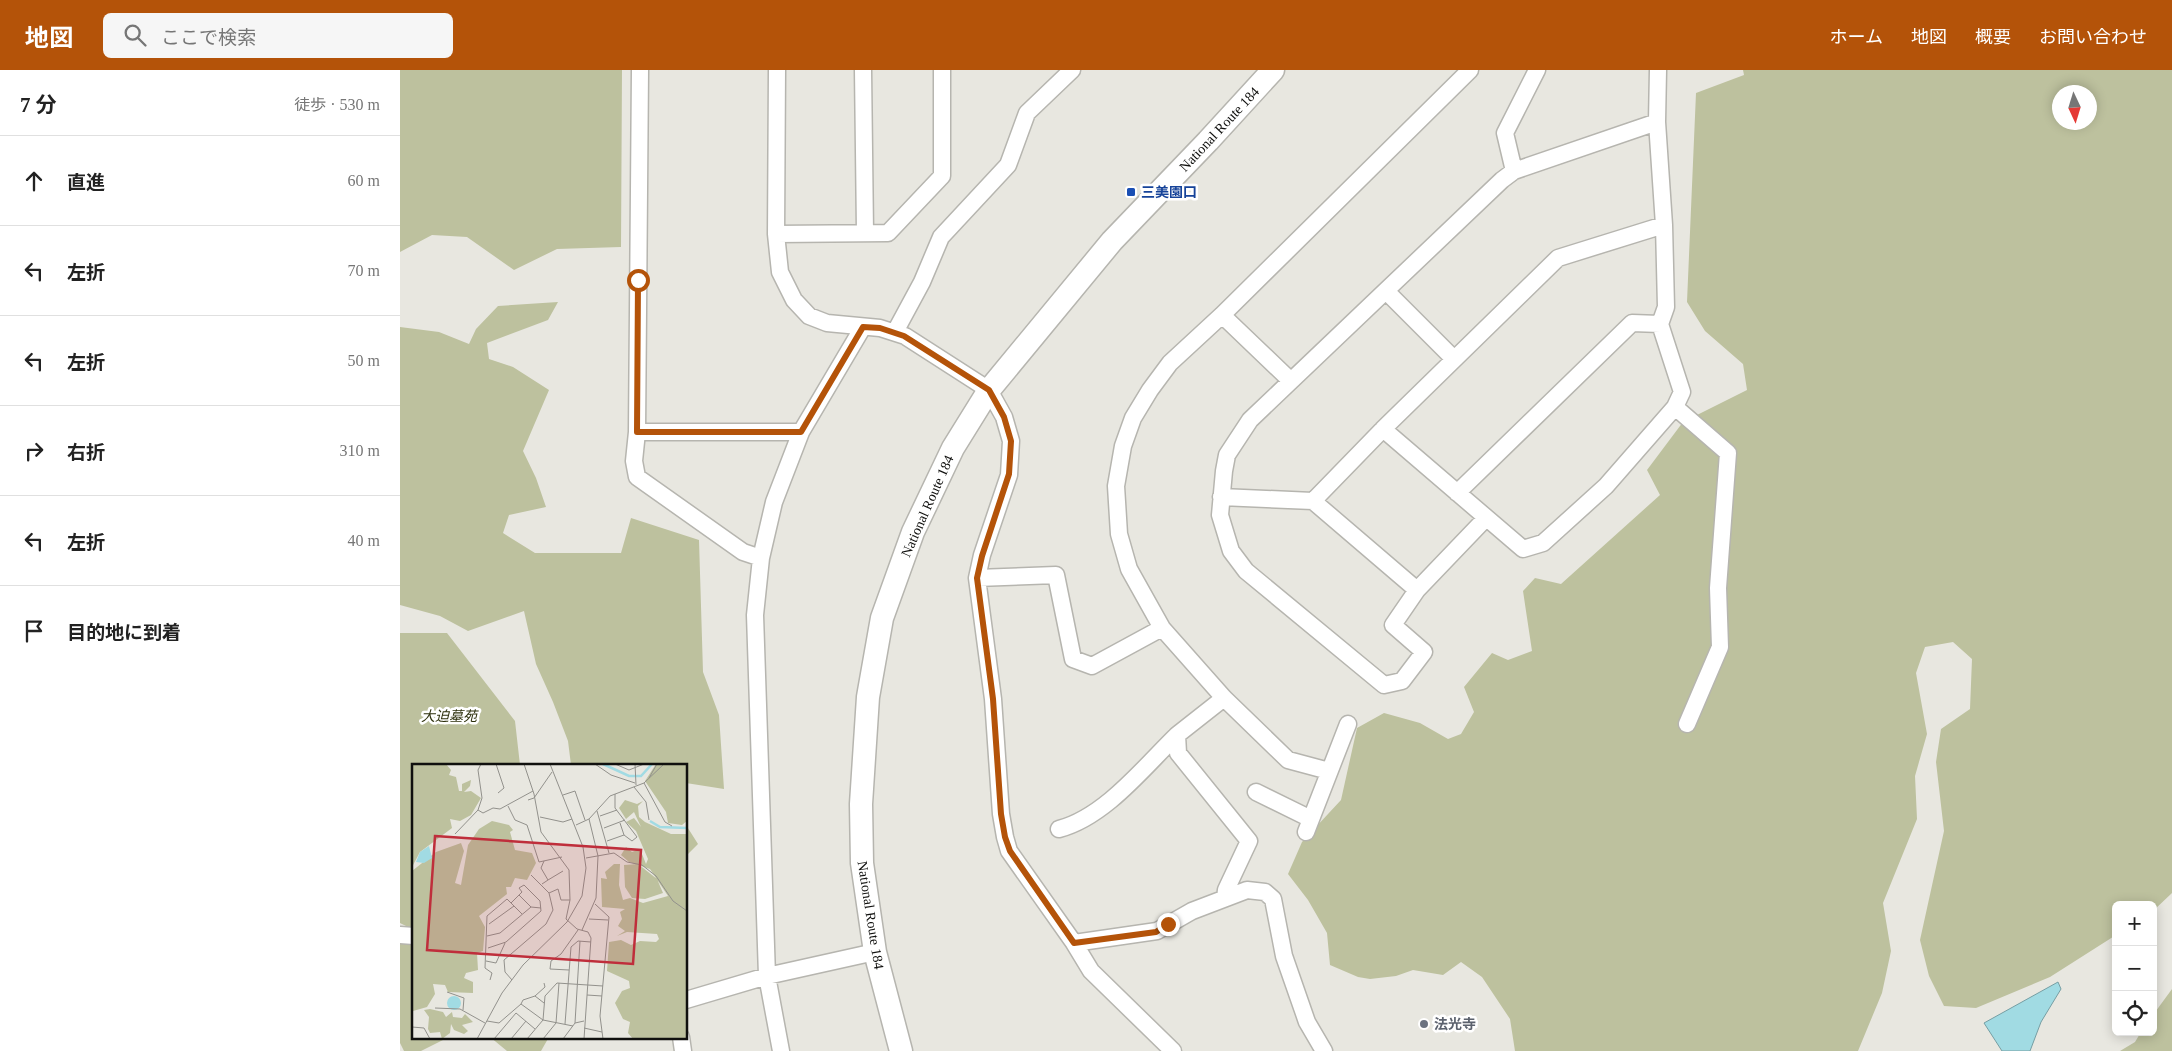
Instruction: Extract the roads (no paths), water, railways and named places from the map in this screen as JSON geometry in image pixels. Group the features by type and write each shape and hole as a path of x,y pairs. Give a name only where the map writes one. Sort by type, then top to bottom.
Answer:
{"highway":[{"name":"National Route 184","path":"901,1051 875,952 862,864 861,804 868,697 882,618 913,532 953,448 989,390 1112,242 1208,142 1273,70"}],"street":[{"path":"640,70 637,432 634,461 637,477 743,552 761,558"},
{"path":"777,70 776,234 780,272 794,300 809,316 826,323 880,328 904,336 989,390 1004,417 1011,441 1009,474 982,556 977,578 993,699 1001,814 1005,837 1010,851 1074,943 1091,972 1173,1051"},
{"path":"863,70 865,232"},
{"path":"776,234 888,233 942,176 942,70"},
{"path":"895,332 922,282 941,237 1008,165 1027,113 1072,70"},
{"path":"1329,771 1288,760 1224,698 1162,628 1129,569 1118,534 1116,486 1123,446 1133,418 1150,390 1170,363 1222,315 1470,70"},
{"path":"1514,171 1505,132 1537,70"},
{"path":"1383,430 1523,549 1543,543 1606,486 1675,407 1682,392 1660,324 1666,307 1664,225 1657,122 1658,70"},
{"path":"1486,518 1417,590 1393,625 1424,652 1402,681 1384,685 1246,571 1231,551 1220,515 1227,455 1250,420 1502,180 1514,171 1657,122"},
{"path":"1313,501 1454,359 1558,258 1664,225"},
{"path":"1386,291 1454,359"},
{"path":"1222,315 1291,381"},
{"path":"1457,493 1632,323 1660,324"},
{"path":"781,1051 767,976 755,615 761,558 774,502 801,432 863,327"},
{"path":"1675,407 1728,453 1718,588 1720,647 1688,724"},
{"path":"637,432 801,432"},
{"path":"1221,497 1313,501 1417,590"},
{"path":"977,578 1056,576 1073,659 1092,666 1162,628"},
{"path":"1060,829 1072,826 1111,801 1177,735 1224,698"},
{"path":"1256,792 1308,825 1348,724"},
{"path":"1177,735 1178,753 1249,841 1226,890 1225,898"},
{"path":"1074,943 1156,932 1192,911 1225,898 1247,890 1265,892 1274,899 1284,956 1307,1022 1324,1051"},
{"path":"688,999 767,976 875,952"},
{"path":"680,1038 683,1051"}],"water":[{"path":"2058,982 2061,989 2041,1022 2030,1051 2002,1051 1984,1023"}],"place":[{"name":"三美園口","path":"1131,192"},
{"name":"法光寺","path":"1424,1024"}],"park label":[{"name":"大迫墓苑","path":"449,716"}]}
